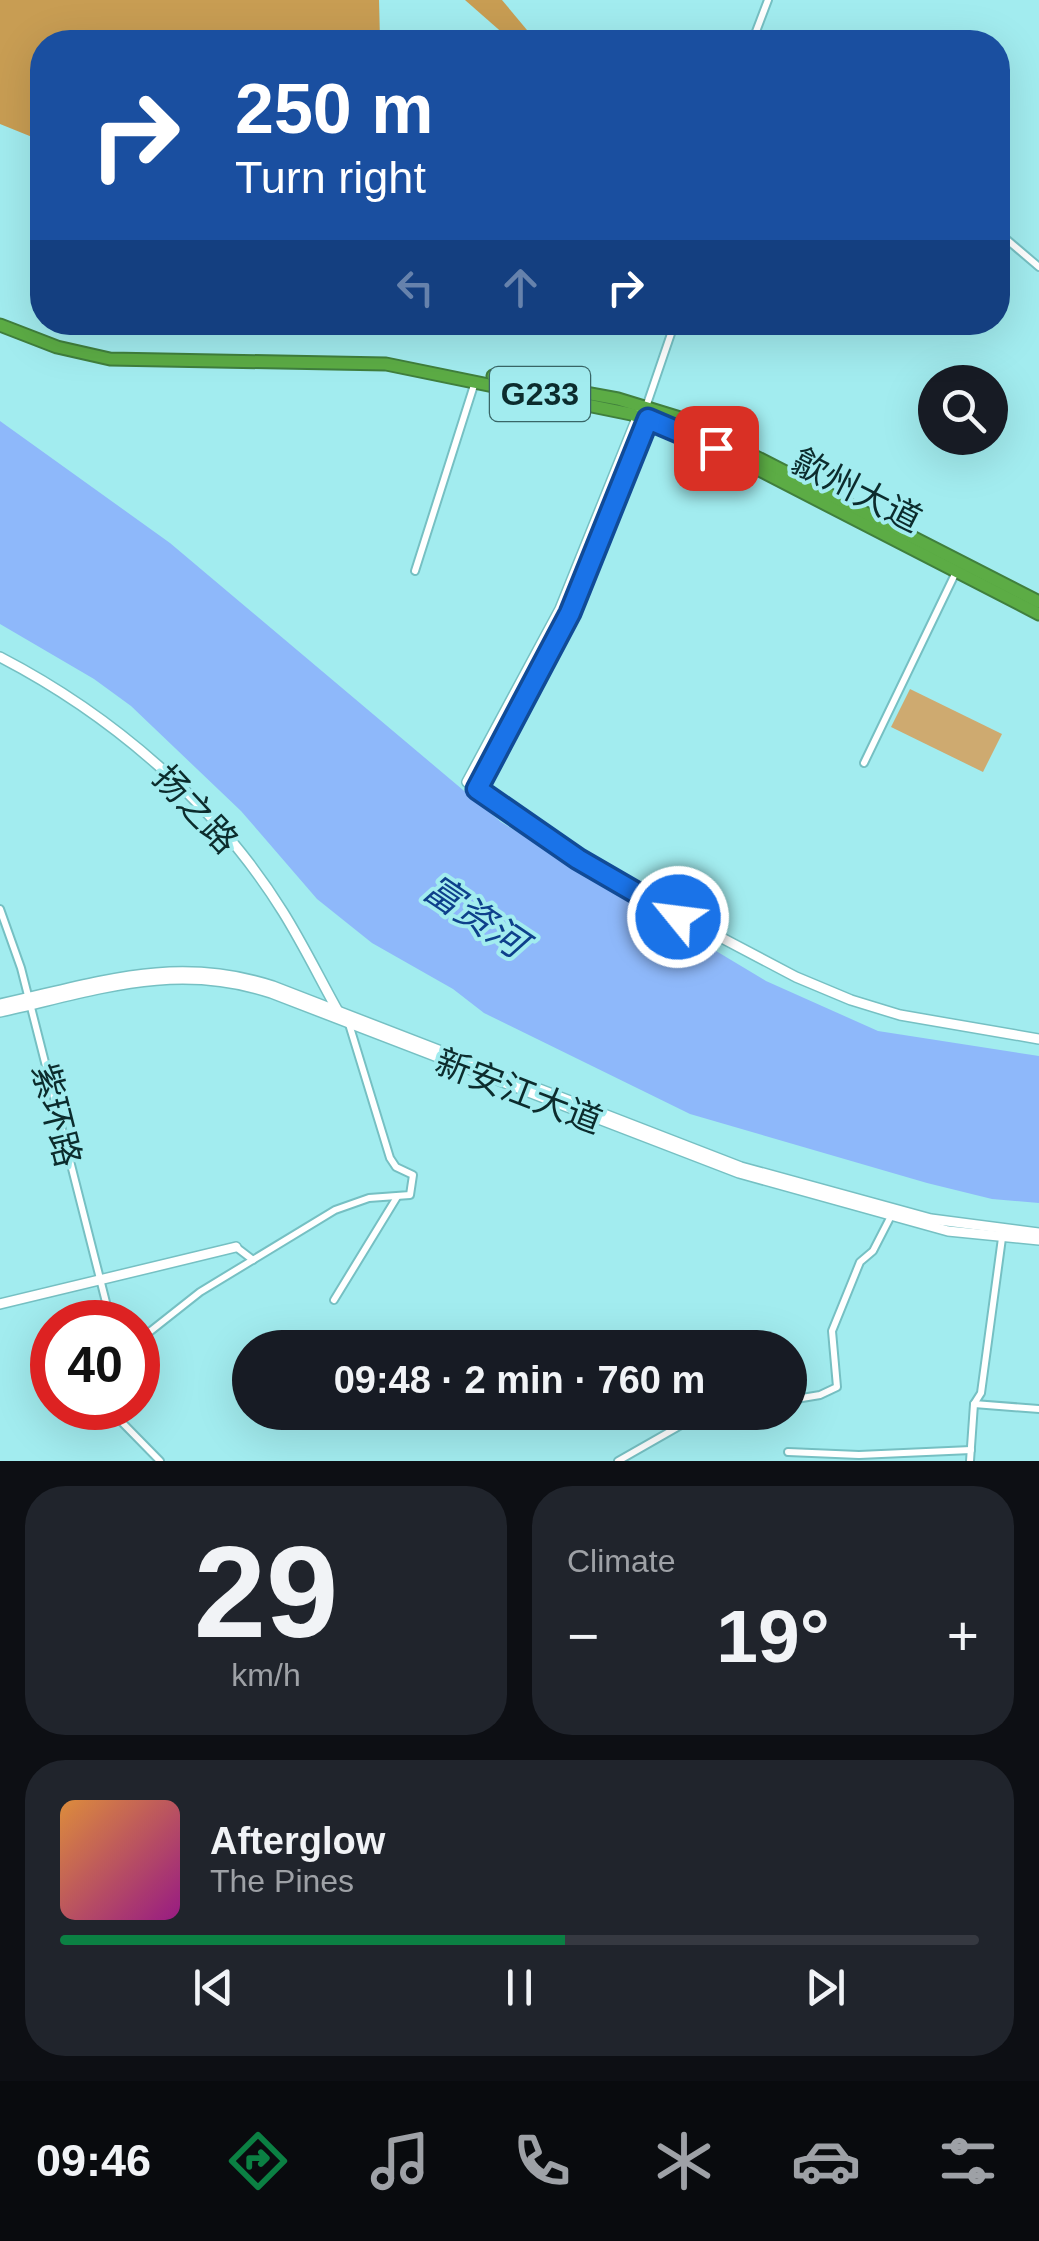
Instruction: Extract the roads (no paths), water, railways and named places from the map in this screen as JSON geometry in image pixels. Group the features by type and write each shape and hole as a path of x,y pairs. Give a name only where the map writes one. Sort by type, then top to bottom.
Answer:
{"highway":[{"name":"歙州大道","path":"0,316 30,328"},
{"name":"歙州大道","path":"0,325 57,347 110,360 368,362 645,411 1039,614"},
{"name":"歙州大道","path":"47,335 98,350 160,354 368,354 540,383 645,411 708,431 1039,602"}],"street":[{"path":"757,30 768,0"},
{"path":"1010,242 1039,267"},
{"path":"477,789 570,613 671,335"},
{"path":"416,571 476,381"},
{"path":"645,411 560,608 467,782 629,890 810,983 900,1016 1039,1039"},
{"path":"864,763 956,572"},
{"path":"0,673 4,659"},
{"name":"扬之路","path":"4,659 96,716 200,806 282,909 339,1012"},
{"name":"紫环路","path":"0,909 17,953 104,1300"},
{"name":"新安江大道","path":"29,1002 140,973 193,969 260,982 741,1166 950,1224 1039,1236"},
{"name":"新安江大道","path":"0,1008 141,980 192,976 258,988 714,1165 948,1231 1002,1238 1039,1236"},
{"path":"160,1324 200,1292 343,1206 369,1198 410,1196 414,1177 390,1158 349,1024"},
{"path":"334,1300 398,1196"},
{"path":"807,1397 837,1387 832,1331 860,1262 873,1250 891,1216"},
{"path":"970,1461 974,1404 980,1393 1002,1238"},
{"path":"0,1304 236,1247 254,1260"},
{"path":"974,1404 1039,1409"},
{"path":"130,1430 160,1461"},
{"path":"618,1461 672,1430"},
{"path":"788,1452 859,1455 971,1450"}],"water":[{"name":"富资河","path":"0,421 170,543 501,822 766,981 878,1031 1039,1056 1039,1203 992,1199 927,1183 690,1114 484,1013 453,989 372,943 317,899 241,811 131,706 94,679 0,624"}]}
